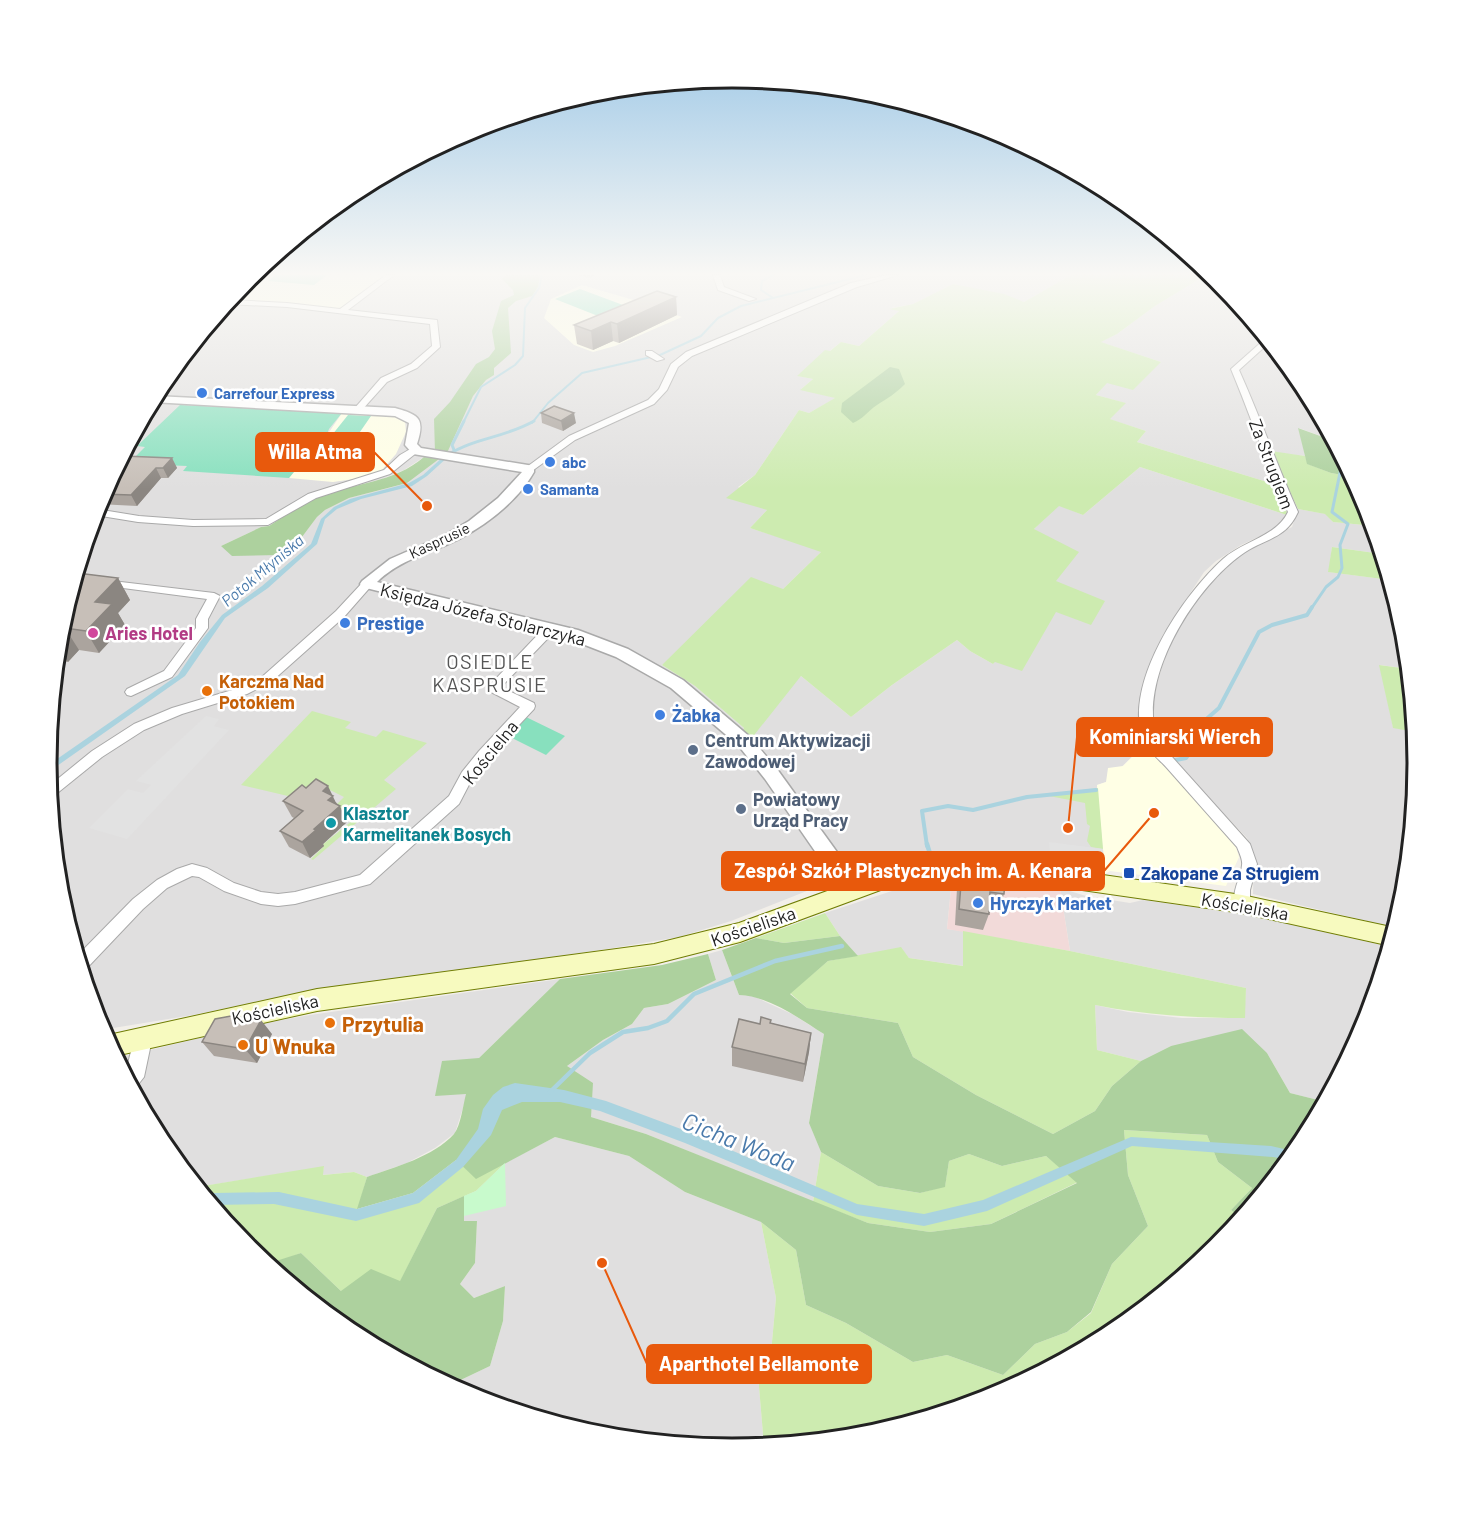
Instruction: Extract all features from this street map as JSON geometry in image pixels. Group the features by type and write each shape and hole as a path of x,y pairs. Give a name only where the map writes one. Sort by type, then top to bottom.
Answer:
{"main road":[{"name":"Kościeliska","path":"118,1044 317,1000 663,952 740,932 885,879 918,871 982,868 1242,904 1386,935"}],"street":[{"path":"358,409 384,380 414,366 436,346"},
{"name":"Kasprusie","path":"58,788 97,754 134,730 170,713 243,691 267,679 340,614 380,570 393,561 448,539 474,523 507,496 529,469 568,440 653,400 663,390 675,365 688,354 707,346"},
{"name":"Za Strugiem","path":"1242,904 1242,890 1250,864 1243,844 1150,741 1146,726 1146,706 1159,657 1184,612 1213,573 1238,551 1273,535 1290,524 1293,512 1265,448 1259,426 1235,369 1261,346"},
{"path":"649,353 660,359"},
{"path":"164,400 395,412 411,418 416,426 411,446 416,450 529,469"},
{"path":"105,513 138,519 193,523 268,522 312,496 387,472 403,457 416,450"},
{"path":"96,582 213,597 202,619 202,628 168,674 131,692"},
{"name":"Księdza Józefa Stolarczyka","path":"367,584 551,628 595,642 631,658 677,684 718,717 757,756 853,890"},
{"name":"Kościelna","path":"86,958 138,904 162,884 192,870 202,872 229,886 261,898 278,900 295,898 365,880 454,800 467,776 484,753 530,706 493,688 551,628"},
{"path":"135,1077 143,1039"}],"shaded area":[{"path":"202,346 836,346 798,376 813,379 801,389 836,398 809,413 799,410 755,475 738,487 767,510 750,528 822,551 783,589 662,665 695,686 744,728 801,676 851,717 957,640 970,651 993,664 1055,582 1034,529 1059,505 1083,515 1140,467 1287,515 1271,531 1241,545 1216,561 1204,572 1163,635 1141,697 1138,731 1144,745 1106,782 1097,785 1105,874 993,858 896,858 845,866 822,841 799,799 827,883 731,921 679,937 305,992 193,1015 111,1028 93,981 70,895 58,808 57,763 58,719 70,632 93,546 108,505 147,426","holes":["146,447 319,447 308,455 217,472 184,470 188,466 129,463","424,457 407,483 349,498 325,510 317,517 287,557 221,546 261,527 269,526 310,501 382,479 404,470"]},
{"path":"577,346 614,346 593,352"},
{"path":"1113,346 1263,346 1294,388 1324,437 1299,428 1305,456 1262,451 1277,485 1137,442 1146,431 1109,419 1125,403 1096,395 1106,383 1161,362"},
{"path":"342,413 392,416 405,421 406,432 396,454 381,471 354,479 333,482 289,478 308,455 319,447"},
{"path":"1298,509 1326,514 1333,522 1364,525 1374,553 1332,547 1329,572 1382,579 1385,589 1401,668 1380,665 1393,727 1407,730 1408,763 1407,808 1402,852 1388,926 1253,894 1254,855 1247,838 1153,739 1151,703 1167,651 1180,624 1212,576 1242,553 1292,527"},
{"path":"206,716 219,719 214,726 229,730 127,839 89,828 128,789 143,793 151,785 136,781"},
{"path":"1144,745 1233,838 1239,857 1226,886 1110,871 1105,874 1097,785 1106,782 1108,768 1123,766"},
{"path":"1049,842 1103,849 1105,866 1093,864 1093,872 1069,869 1069,860 1058,859 1059,868 1051,867"},
{"path":"952,878 947,929 963,931 964,966 909,958 901,948 858,956 840,936 825,913 901,888"},
{"path":"952,878 985,878 1060,888 1070,951 947,929"},
{"path":"1060,888 1086,896 1130,903 1143,900 1250,915 1383,945 1357,1022 1318,1100 1290,1093 1267,1053 1171,1046 1141,1061 1097,1050 1095,1005 1128,1012 1182,1018 1244,1018 1246,988 1070,951"},
{"path":"722,950 739,995 753,996 792,1014 824,1034 809,1122 821,1152 813,1202 646,1134 591,1117 567,1066 603,1040 632,1024 644,1008 668,1004 716,980 708,954"},
{"path":"560,979 479,1058 455,1133 435,1148 407,1163 367,1177 354,1172 322,1175 324,1167 206,1186 171,1139 147,1101 124,1056 254,1025"},
{"path":"555,1137 629,1156 685,1192 761,1222 776,1298 770,1364 757,1363 763,1438 688,1438 601,1426 515,1403 459,1381 490,1366 503,1321 505,1286 474,1298 460,1284 475,1263 477,1221 464,1221 464,1196 476,1191 505,1163"}],"green space":[{"path":"495,346 511,346 511,353 494,368 494,375 486,380 473,396 447,453 435,452 434,419 450,402 476,364 489,357"},
{"path":"836,346 1114,346 1161,362 1133,390 1107,383 1096,395 1126,403 1110,419 1146,431 1137,442 1277,485 1285,498 1287,515 1140,467 1083,515 1059,506 1034,529 1079,552 1056,581 1105,601 1091,625 1056,612 1022,671 995,662 993,664 970,651 957,640 851,717 801,676 751,739 743,730 744,728 695,686 662,665 751,577 783,589 821,552 750,528 767,510 726,498 755,475 799,410 809,413 835,398 800,390 813,379 797,376 825,350 830,351"},
{"path":"890,367 899,369 905,384 853,423 841,412 842,403"},
{"path":"180,405 342,413 329,429 325,440 308,455 289,478 183,471 187,466 128,464 145,447 137,446"},
{"path":"348,415 371,416 353,442 328,440"},
{"path":"1298,428 1324,437 1343,475 1331,473 1307,464"},
{"path":"1271,451 1305,456 1308,464 1343,475 1364,525 1333,522 1325,514 1298,509"},
{"path":"424,457 439,459 407,483 349,498 325,510 317,517 287,557 278,555 232,556 221,546 261,527 269,526 318,497 387,477 412,466"},
{"path":"1332,547 1374,553 1382,579 1328,572"},
{"path":"1379,665 1401,668 1407,731 1393,728"},
{"path":"312,711 351,722 345,728 376,737 383,730 427,743 384,780 396,789 313,860 311,859 323,847 321,846 353,820 332,809 344,797 330,790 309,801 241,785"},
{"path":"526,717 565,736 546,755 506,735"},
{"path":"1098,788 1103,849 1091,847 1087,841 1090,826 1087,824 1085,803 1044,795"},
{"path":"825,913 840,936 784,943 756,938"},
{"path":"963,931 1246,988 1245,1018 1170,1015 1095,1005 1097,1050 1141,1061 1112,1086 1095,1111 1053,1134 976,1095 913,1057 898,1023 807,1008 790,993 828,961 901,947 909,958 963,966"},
{"path":"840,936 858,956 828,961 790,994 807,1008 898,1023 913,1057 976,1095 1053,1134 1095,1111 1112,1086 1141,1061 1171,1046 1242,1029 1267,1053 1290,1093 1318,1100 1268,1175 1236,1214 1231,1210 1252,1188 1218,1162 1207,1135 1124,1130 1128,1175 1148,1226 1112,1264 1091,1312 1067,1332 1035,1344 1003,1375 947,1355 913,1362 846,1323 806,1305 796,1250 761,1222 685,1192 629,1156 555,1137 476,1179 456,1160 413,1193 357,1209 367,1177 425,1155 454,1134 466,1094 435,1096 442,1061 479,1058 560,979 662,965 708,954 716,980 668,1004 644,1008 632,1024 603,1040 567,1066 593,1083 591,1117 646,1134 868,1223 930,1232 991,1224 1077,1183 1046,1156 1002,1166 969,1154 949,1161 945,1187 920,1193 878,1186 821,1152 809,1123 824,1034 772,1004 750,996 739,995 722,950 756,938 784,943"},
{"path":"1124,1130 1207,1135 1218,1162 1252,1188 1231,1210 1236,1214 1210,1241 1144,1299 1070,1349 1031,1369 991,1388 907,1416 821,1433 763,1438 757,1363 770,1364 776,1298 761,1222 796,1250 806,1305 846,1323 913,1362 947,1355 1003,1375 1035,1344 1067,1332 1091,1313 1112,1264 1148,1226 1128,1175"},
{"path":"821,1152 878,1186 920,1193 945,1186 949,1161 969,1154 1002,1166 1046,1156 1078,1182 991,1224 930,1232 868,1223 813,1202"},
{"path":"456,1160 476,1178 505,1163 476,1191 437,1208 400,1282 341,1291 301,1253 276,1261 225,1209 206,1186 324,1166 323,1175 354,1172 367,1177 358,1209 413,1193"},
{"path":"505,1163 506,1206 464,1216 464,1196 476,1191"},
{"path":"464,1196 464,1221 477,1221 475,1263 460,1284 474,1298 505,1286 503,1321 490,1366 459,1381 395,1349 357,1325 321,1299 276,1261 301,1253 341,1291 371,1269 400,1281 437,1208"}],"water":[{"path":"444,456 449,456 412,486 361,499 337,509 325,519 317,544 268,588 225,618 185,676 57,766 57,759 178,675 222,615 262,586 311,544 321,519 334,507 350,499 409,483 423,475"},
{"path":"515,1083 564,1090 606,1101 689,1132 857,1204 924,1214 983,1200 1131,1137 1271,1146 1286,1150 1280,1158 1132,1146 987,1211 924,1226 857,1215 685,1143 600,1111 560,1102 522,1102 502,1110 491,1135 463,1167 419,1203 356,1221 274,1204 222,1205 212,1194 279,1192 357,1209 413,1193 456,1160 478,1129 483,1109 493,1095 503,1087"}],"building":[{"path":"554,406 574,413 561,421 541,413"},
{"path":"131,456 172,458 163,468 156,468 131,495 113,494"},
{"path":"85,574 118,578 95,602 112,604 86,631 71,629"},
{"path":"316,779 328,786 323,791 333,796 328,800 340,806 302,842 280,831 303,811 283,801 302,785 306,788"},
{"path":"966,868 1003,874 1004,894 990,892 989,914 959,909 962,872 966,873"},
{"path":"231,1016 261,1020 245,1049 202,1042 215,1019"},
{"path":"761,1017 771,1020 770,1023 811,1033 805,1064 732,1047 739,1019 760,1024"}],"waterway":[{"path":"454,450 452,445 481,387 515,365 523,356 523,346"},
{"name":"Potok Młyniska","path":"533,421 548,403 582,373 660,355 679,346"},
{"name":"Potok Młyniska","path":"448,455 458,449 513,431 533,421"},
{"path":"1311,609 1326,587 1338,577 1342,568 1340,545 1348,524 1332,512 1341,470"},
{"path":"1176,760 1186,758 1193,749 1203,722 1219,708 1259,632 1272,625 1307,615 1312,607"},
{"path":"927,846 922,811 948,806 973,810 1027,797 1096,790"},
{"path":"927,844 932,860"},
{"path":"550,1092 590,1053 623,1032 648,1028 667,1021 694,994 775,961 842,946"}],"place":[{"name":"Carrefour Express","path":"202,393"},
{"name":"abc","path":"550,462"},
{"name":"Samanta","path":"528,489"},
{"name":"Willa Atma","path":"427,506"},
{"name":"Prestige","path":"345,623"},
{"name":"Aries Hotel","path":"93,633"},
{"name":"Karczma Nad Potokiem","path":"207,691"},
{"name":"Żabka","path":"660,715"},
{"name":"Centrum Aktywizacji Zawodowej","path":"693,750"},
{"name":"Powiatowy Urząd Pracy","path":"741,809"},
{"name":"Zespół Szkół Plastycznych im. A. Kenara","path":"1154,813"},
{"name":"Klasztor Karmelitanek Bosych","path":"331,823"},
{"name":"Kominiarski Wierch","path":"1068,828"},
{"name":"Zakopane Za Strugiem","path":"1129,873"},
{"name":"Hyrczyk Market","path":"978,903"},
{"name":"Przytulia","path":"330,1023"},
{"name":"U Wnuka","path":"243,1045"},
{"name":"Aparthotel Bellamonte","path":"602,1263"}],"district":[{"name":"OSIEDLE KASPRUSIE","path":"490,672"}],"water label":[{"name":"Cicha Woda","path":"739,1141"}]}
